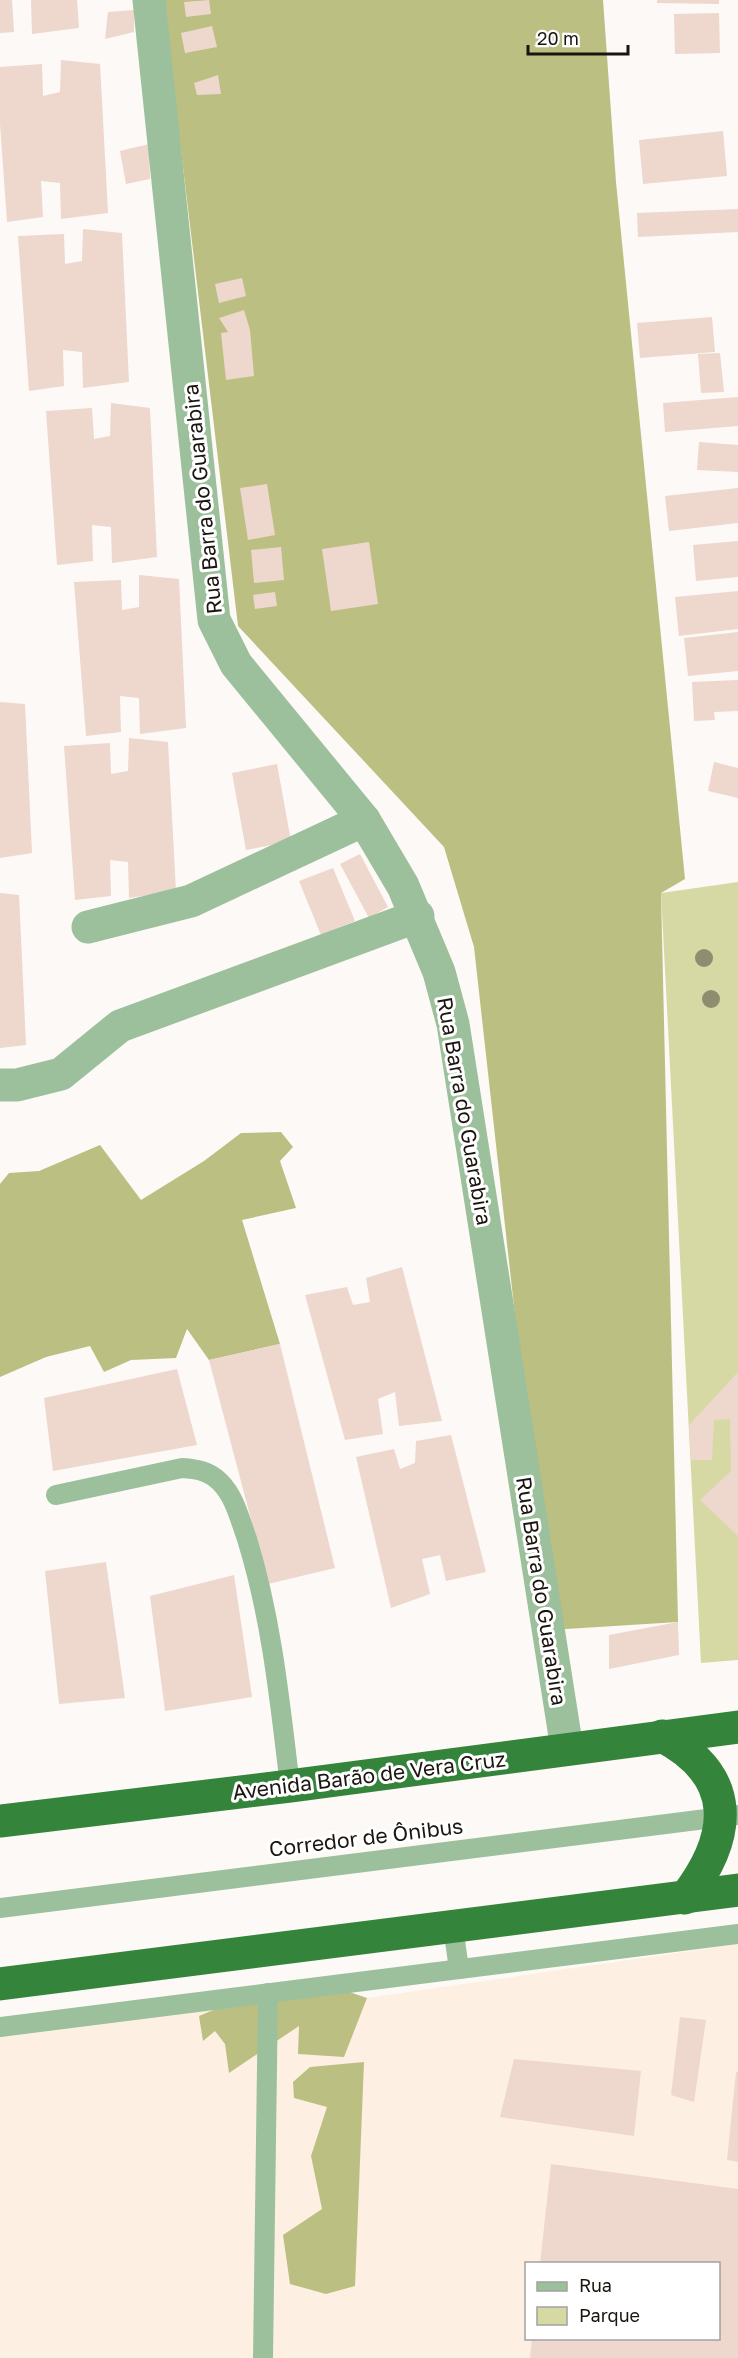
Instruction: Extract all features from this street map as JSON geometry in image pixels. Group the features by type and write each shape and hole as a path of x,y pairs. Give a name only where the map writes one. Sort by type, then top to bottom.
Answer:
{"highway":[{"name":"Avenida Barão de Vera Cruz","path":"0,1821 291,1786 738,1727"},
{"path":"662,1736 695,1757 710,1774 730,1816 713,1856 685,1898"},
{"path":"0,1983 738,1890"}],"street":[{"name":"Rua Barra do Guarabira","path":"149,0 214,620 236,664 364,820 418,916 439,972 453,1024 567,1749"},
{"path":"88,927 191,901 364,820"},
{"path":"0,1085 17,1085 61,1074 120,1026 418,916"}],"lane":[{"path":"56,1495 182,1468 201,1470 220,1482 236,1507 257,1571 274,1651 291,1786"},
{"name":"Corredor de Ônibus","path":"0,1908 730,1816"},
{"path":"453,1927 459,1969"},
{"path":"0,2027 738,1934"},
{"path":"263,2358 268,1993"}],"shaded area":[{"path":"738,1944 738,2358 0,2358 0,2033 92,2018 367,1998"}],"green space":[{"path":"163,0 603,0 616,182 685,879 661,893 678,1622 550,1630 474,947 444,847 238,626"},
{"path":"738,882 738,1660 701,1663 661,893"},
{"path":"281,1132 293,1147 280,1161 296,1208 242,1220 280,1344 209,1360 187,1329 176,1358 131,1360 104,1372 90,1346 46,1357 0,1377 0,1184 9,1173 39,1171 100,1145 141,1200 204,1161 241,1133"},
{"path":"329,1985 367,1998 344,2057 298,2054 299,2026 229,2073 225,2044 215,2031 203,2041 199,2016 223,2006"},
{"path":"364,2062 355,2286 326,2294 290,2284 283,2235 322,2209 311,2156 327,2107 294,2098 293,2082 310,2067"}],"building":[{"path":"0,0 12,0 14,32 0,33"},
{"path":"31,0 77,0 79,28 32,34"},
{"path":"209,0 211,14 186,17 184,2"},
{"path":"657,0 719,0 719,4 657,3"},
{"path":"134,10 134,32 105,39 108,12"},
{"path":"719,13 720,53 675,54 674,14"},
{"path":"212,26 217,47 185,53 181,33"},
{"path":"61,60 100,64 108,213 61,219 60,183 41,181 43,217 7,222 0,124 0,67 42,64 43,96 60,92"},
{"path":"218,75 221,94 197,95 194,83"},
{"path":"723,131 727,176 643,184 639,140"},
{"path":"149,144 150,179 126,184 120,151"},
{"path":"738,209 738,232 638,237 637,213"},
{"path":"83,229 122,233 129,382 83,388 82,352 63,350 64,386 29,391 18,236 64,234 65,264 82,261"},
{"path":"242,278 246,296 219,303 215,284"},
{"path":"244,310 250,330 254,376 226,380 221,333 228,332 219,318"},
{"path":"712,317 715,352 640,358 637,323"},
{"path":"720,353 724,392 701,393 698,354"},
{"path":"738,397 738,426 665,432 663,403"},
{"path":"111,403 150,408 157,557 112,563 111,527 92,525 93,561 57,565 46,411 92,408 94,439 110,436"},
{"path":"699,442 738,445 738,472 697,470"},
{"path":"267,484 275,535 248,540 240,488"},
{"path":"738,488 738,523 669,531 665,496"},
{"path":"738,541 738,577 696,581 693,545"},
{"path":"369,542 378,604 331,611 322,549"},
{"path":"281,547 284,580 254,583 251,550"},
{"path":"139,575 179,579 186,728 140,734 139,698 120,696 121,732 86,736 74,582 121,580 122,610 139,607"},
{"path":"738,591 738,629 679,636 675,597"},
{"path":"275,592 277,606 255,609 253,595"},
{"path":"738,632 738,671 688,676 684,638"},
{"path":"738,680 738,711 714,712 715,720 694,721 692,682"},
{"path":"0,702 25,704 32,853 0,858"},
{"path":"129,738 168,742 176,891 129,898 128,862 110,860 111,896 75,900 64,746 110,743 111,774 128,771"},
{"path":"714,762 738,768 738,798 708,791"},
{"path":"277,764 291,841 246,850 232,773"},
{"path":"360,854 388,907 369,918 340,864"},
{"path":"333,868 355,921 321,935 299,881"},
{"path":"0,893 19,895 26,1045 0,1048"},
{"path":"402,1267 442,1421 399,1426 395,1392 378,1399 383,1434 345,1440 305,1295 347,1287 353,1305 370,1302 366,1278"},
{"path":"280,1344 335,1568 268,1584 209,1360"},
{"path":"177,1369 197,1445 53,1471 44,1398"},
{"path":"738,1372 738,1536 700,1500 731,1471 730,1419 714,1420 712,1460 691,1460 689,1425"},
{"path":"451,1435 486,1572 446,1581 440,1555 422,1559 430,1594 391,1608 356,1457 394,1449 400,1469 415,1463 416,1441"},
{"path":"106,1562 125,1698 59,1704 45,1571"},
{"path":"234,1575 252,1697 165,1711 150,1596"},
{"path":"678,1622 679,1655 609,1669 609,1635"},
{"path":"680,2017 706,2020 694,2102 671,2095"},
{"path":"514,2059 641,2071 634,2136 500,2117"},
{"path":"736,2072 738,2072 738,2162 727,2160"},
{"path":"551,2164 738,2189 738,2358 530,2358 532,2340 720,2340 720,2262 540,2262"}]}
